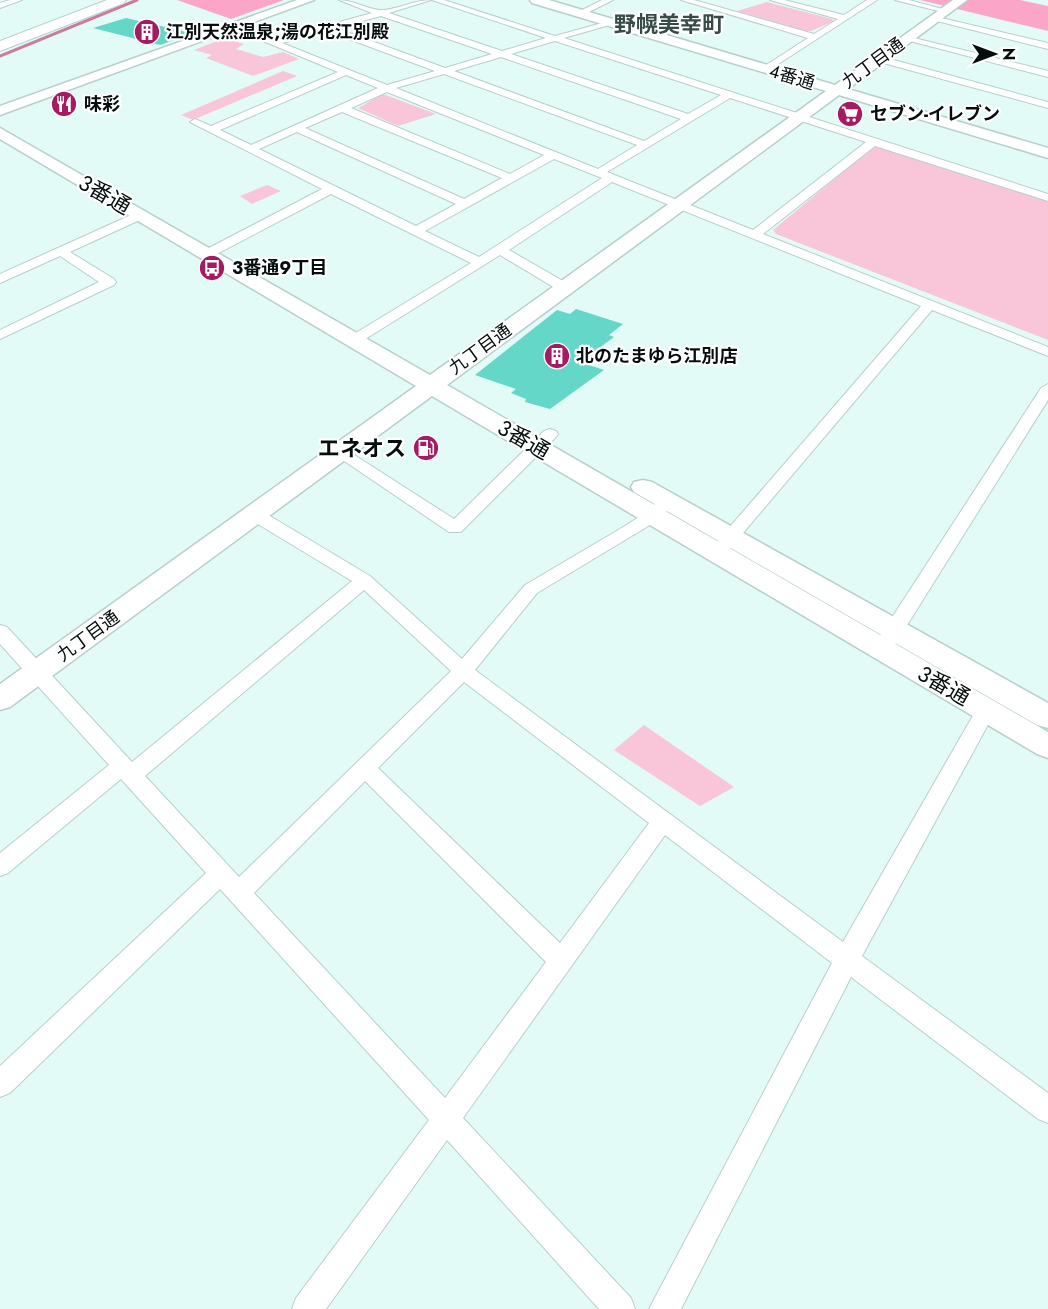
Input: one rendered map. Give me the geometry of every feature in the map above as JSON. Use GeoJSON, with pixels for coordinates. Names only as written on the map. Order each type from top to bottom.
{"type":"FeatureCollection","features":[{"type":"Feature","properties":{"kind":"highway"},"geometry":{"type":"LineString","coordinates":[[0,37],[96,0]]}},
{"type":"Feature","properties":{"kind":"highway"},"geometry":{"type":"LineString","coordinates":[[0,46],[119,0]]}},
{"type":"Feature","properties":{"kind":"street"},"geometry":{"type":"LineString","coordinates":[[0,6],[18,0]]}},
{"type":"Feature","properties":{"kind":"street"},"geometry":{"type":"LineString","coordinates":[[0,111],[308,0]]}},
{"type":"Feature","properties":{"kind":"street"},"geometry":{"type":"LineString","coordinates":[[342,0],[689,118]]}},
{"type":"Feature","properties":{"kind":"street"},"geometry":{"type":"LineString","coordinates":[[273,43],[427,0]]}},
{"type":"Feature","properties":{"kind":"street"},"geometry":{"type":"LineString","coordinates":[[436,0],[1048,198]]}},
{"type":"Feature","properties":{"kind":"street","name":"4番通"},"geometry":{"type":"LineString","coordinates":[[536,0],[1048,153]]}},
{"type":"Feature","properties":{"kind":"street"},"geometry":{"type":"LineString","coordinates":[[580,13],[609,0]]}},
{"type":"Feature","properties":{"kind":"street"},"geometry":{"type":"LineString","coordinates":[[685,0],[815,37]]}},
{"type":"Feature","properties":{"kind":"street"},"geometry":{"type":"LineString","coordinates":[[774,0],[845,18]]}},
{"type":"Feature","properties":{"kind":"street"},"geometry":{"type":"LineString","coordinates":[[899,0],[948,10],[1048,46]]}},
{"type":"Feature","properties":{"kind":"street"},"geometry":{"type":"LineString","coordinates":[[766,69],[868,1]]}},
{"type":"Feature","properties":{"kind":"street","name":"九丁目通"},"geometry":{"type":"LineString","coordinates":[[0,699],[948,10]]}},
{"type":"Feature","properties":{"kind":"street"},"geometry":{"type":"LineString","coordinates":[[251,149],[387,88],[610,22]]}},
{"type":"Feature","properties":{"kind":"street"},"geometry":{"type":"LineString","coordinates":[[233,27],[1048,352]]}},
{"type":"Feature","properties":{"kind":"street"},"geometry":{"type":"LineString","coordinates":[[328,28],[645,145]]}},
{"type":"Feature","properties":{"kind":"street"},"geometry":{"type":"LineString","coordinates":[[909,38],[1048,74]]}},
{"type":"Feature","properties":{"kind":"street"},"geometry":{"type":"LineString","coordinates":[[879,59],[1048,105]]}},
{"type":"Feature","properties":{"kind":"street"},"geometry":{"type":"LineString","coordinates":[[212,130],[346,72]]}},
{"type":"Feature","properties":{"kind":"street"},"geometry":{"type":"LineString","coordinates":[[362,335],[500,250],[645,145],[728,95]]}},
{"type":"Feature","properties":{"kind":"street"},"geometry":{"type":"LineString","coordinates":[[342,108],[511,178]]}},
{"type":"Feature","properties":{"kind":"street","name":"3番通"},"geometry":{"type":"LineString","coordinates":[[0,121],[214,250],[724,544],[894,629],[1048,717]]}},
{"type":"Feature","properties":{"kind":"street"},"geometry":{"type":"LineString","coordinates":[[195,122],[479,262]]}},
{"type":"Feature","properties":{"kind":"street"},"geometry":{"type":"LineString","coordinates":[[298,129],[465,204]]}},
{"type":"Feature","properties":{"kind":"street","name":"3番通"},"geometry":{"type":"LineString","coordinates":[[0,133],[140,215],[214,250]]}},
{"type":"Feature","properties":{"kind":"street"},"geometry":{"type":"LineString","coordinates":[[755,234],[873,142]]}},
{"type":"Feature","properties":{"kind":"street"},"geometry":{"type":"LineString","coordinates":[[416,231],[554,154]]}},
{"type":"Feature","properties":{"kind":"street"},"geometry":{"type":"LineString","coordinates":[[214,250],[331,189]]}},
{"type":"Feature","properties":{"kind":"street"},"geometry":{"type":"LineString","coordinates":[[2,275],[140,215]]}},
{"type":"Feature","properties":{"kind":"street"},"geometry":{"type":"LineString","coordinates":[[500,250],[565,288]]}},
{"type":"Feature","properties":{"kind":"street"},"geometry":{"type":"LineString","coordinates":[[0,335],[109,282],[60,251]]}},
{"type":"Feature","properties":{"kind":"street"},"geometry":{"type":"LineString","coordinates":[[724,544],[930,304]]}},
{"type":"Feature","properties":{"kind":"street"},"geometry":{"type":"LineString","coordinates":[[882,649],[1048,388]]}},
{"type":"Feature","properties":{"kind":"street"},"geometry":{"type":"LineString","coordinates":[[339,452],[455,528],[544,440]]}},
{"type":"Feature","properties":{"kind":"street"},"geometry":{"type":"LineString","coordinates":[[239,892],[463,671],[531,589],[661,508]]}},
{"type":"Feature","properties":{"kind":"street"},"geometry":{"type":"LineString","coordinates":[[254,514],[364,580],[463,671],[1048,1110]]}},
{"type":"Feature","properties":{"kind":"street","name":"3番通"},"geometry":{"type":"LineString","coordinates":[[724,544],[882,649],[1048,746]]}},
{"type":"Feature","properties":{"kind":"street"},"geometry":{"type":"LineString","coordinates":[[0,866],[127,770],[364,580]]}},
{"type":"Feature","properties":{"kind":"street"},"geometry":{"type":"LineString","coordinates":[[0,632],[620,1309]]}},
{"type":"Feature","properties":{"kind":"street"},"geometry":{"type":"LineString","coordinates":[[664,1309],[848,959],[986,710]]}},
{"type":"Feature","properties":{"kind":"street"},"geometry":{"type":"LineString","coordinates":[[365,768],[561,960]]}},
{"type":"Feature","properties":{"kind":"street"},"geometry":{"type":"LineString","coordinates":[[307,1309],[663,821]]}},
{"type":"Feature","properties":{"kind":"street"},"geometry":{"type":"LineString","coordinates":[[0,1084],[221,873]]}},
{"type":"Feature","properties":{"kind":"shaded area"},"geometry":{"type":"Polygon","coordinates":[[[177,0],[284,0],[231,19],[177,0]]]}},
{"type":"Feature","properties":{"kind":"shaded area"},"geometry":{"type":"Polygon","coordinates":[[[920,0],[1020,0],[1048,6],[1048,31],[920,0]]]}},
{"type":"Feature","properties":{"kind":"shaded area"},"geometry":{"type":"Polygon","coordinates":[[[767,2],[834,21],[811,31],[804,31],[737,11],[767,2]]]}},
{"type":"Feature","properties":{"kind":"shaded area"},"geometry":{"type":"Polygon","coordinates":[[[225,38],[244,44],[236,49],[263,57],[283,52],[299,59],[253,76],[206,58],[212,55],[194,50],[225,38]]]}},
{"type":"Feature","properties":{"kind":"shaded area"},"geometry":{"type":"Polygon","coordinates":[[[283,71],[297,76],[193,120],[181,115],[283,71]]]}},
{"type":"Feature","properties":{"kind":"shaded area"},"geometry":{"type":"Polygon","coordinates":[[[383,94],[436,114],[398,126],[358,108],[383,94]]]}},
{"type":"Feature","properties":{"kind":"shaded area"},"geometry":{"type":"Polygon","coordinates":[[[873,147],[886,149],[1048,201],[1048,340],[776,234],[773,230],[873,147]]]}},
{"type":"Feature","properties":{"kind":"shaded area"},"geometry":{"type":"Polygon","coordinates":[[[267,185],[281,191],[252,204],[240,196],[267,185]]]}},
{"type":"Feature","properties":{"kind":"shaded area"},"geometry":{"type":"Polygon","coordinates":[[[644,725],[734,787],[700,806],[614,750],[644,725]]]}},
{"type":"Feature","properties":{"kind":"building","name":"江別天然温泉;湯の花江別殿"},"geometry":{"type":"Polygon","coordinates":[[[126,18],[192,34],[160,45],[93,28],[126,18]]]}},
{"type":"Feature","properties":{"kind":"building","name":"北のたまゆら江別店"},"geometry":{"type":"Polygon","coordinates":[[[576,309],[623,324],[609,335],[614,337],[580,362],[604,370],[550,409],[525,402],[526,399],[511,393],[516,389],[475,375],[557,310],[570,314],[576,309]]]}},
{"type":"Feature","properties":{"kind":"waterway"},"geometry":{"type":"LineString","coordinates":[[0,56],[137,0]]}},
{"type":"Feature","properties":{"kind":"place","name":"江別天然温泉;湯の花江別殿"},"geometry":{"type":"Point","coordinates":[147,32]}},
{"type":"Feature","properties":{"kind":"place","name":"味彩"},"geometry":{"type":"Point","coordinates":[64,104]}},
{"type":"Feature","properties":{"kind":"place","name":"セブン-イレブン"},"geometry":{"type":"Point","coordinates":[850,114]}},
{"type":"Feature","properties":{"kind":"place","name":"3番通9丁目"},"geometry":{"type":"Point","coordinates":[212,268]}},
{"type":"Feature","properties":{"kind":"place","name":"北のたまゆら江別店"},"geometry":{"type":"Point","coordinates":[557,356]}},
{"type":"Feature","properties":{"kind":"place","name":"エネオス"},"geometry":{"type":"Point","coordinates":[426,448]}},
{"type":"Feature","properties":{"kind":"district","name":"野幌美幸町"},"geometry":{"type":"Point","coordinates":[669,24]}}]}
